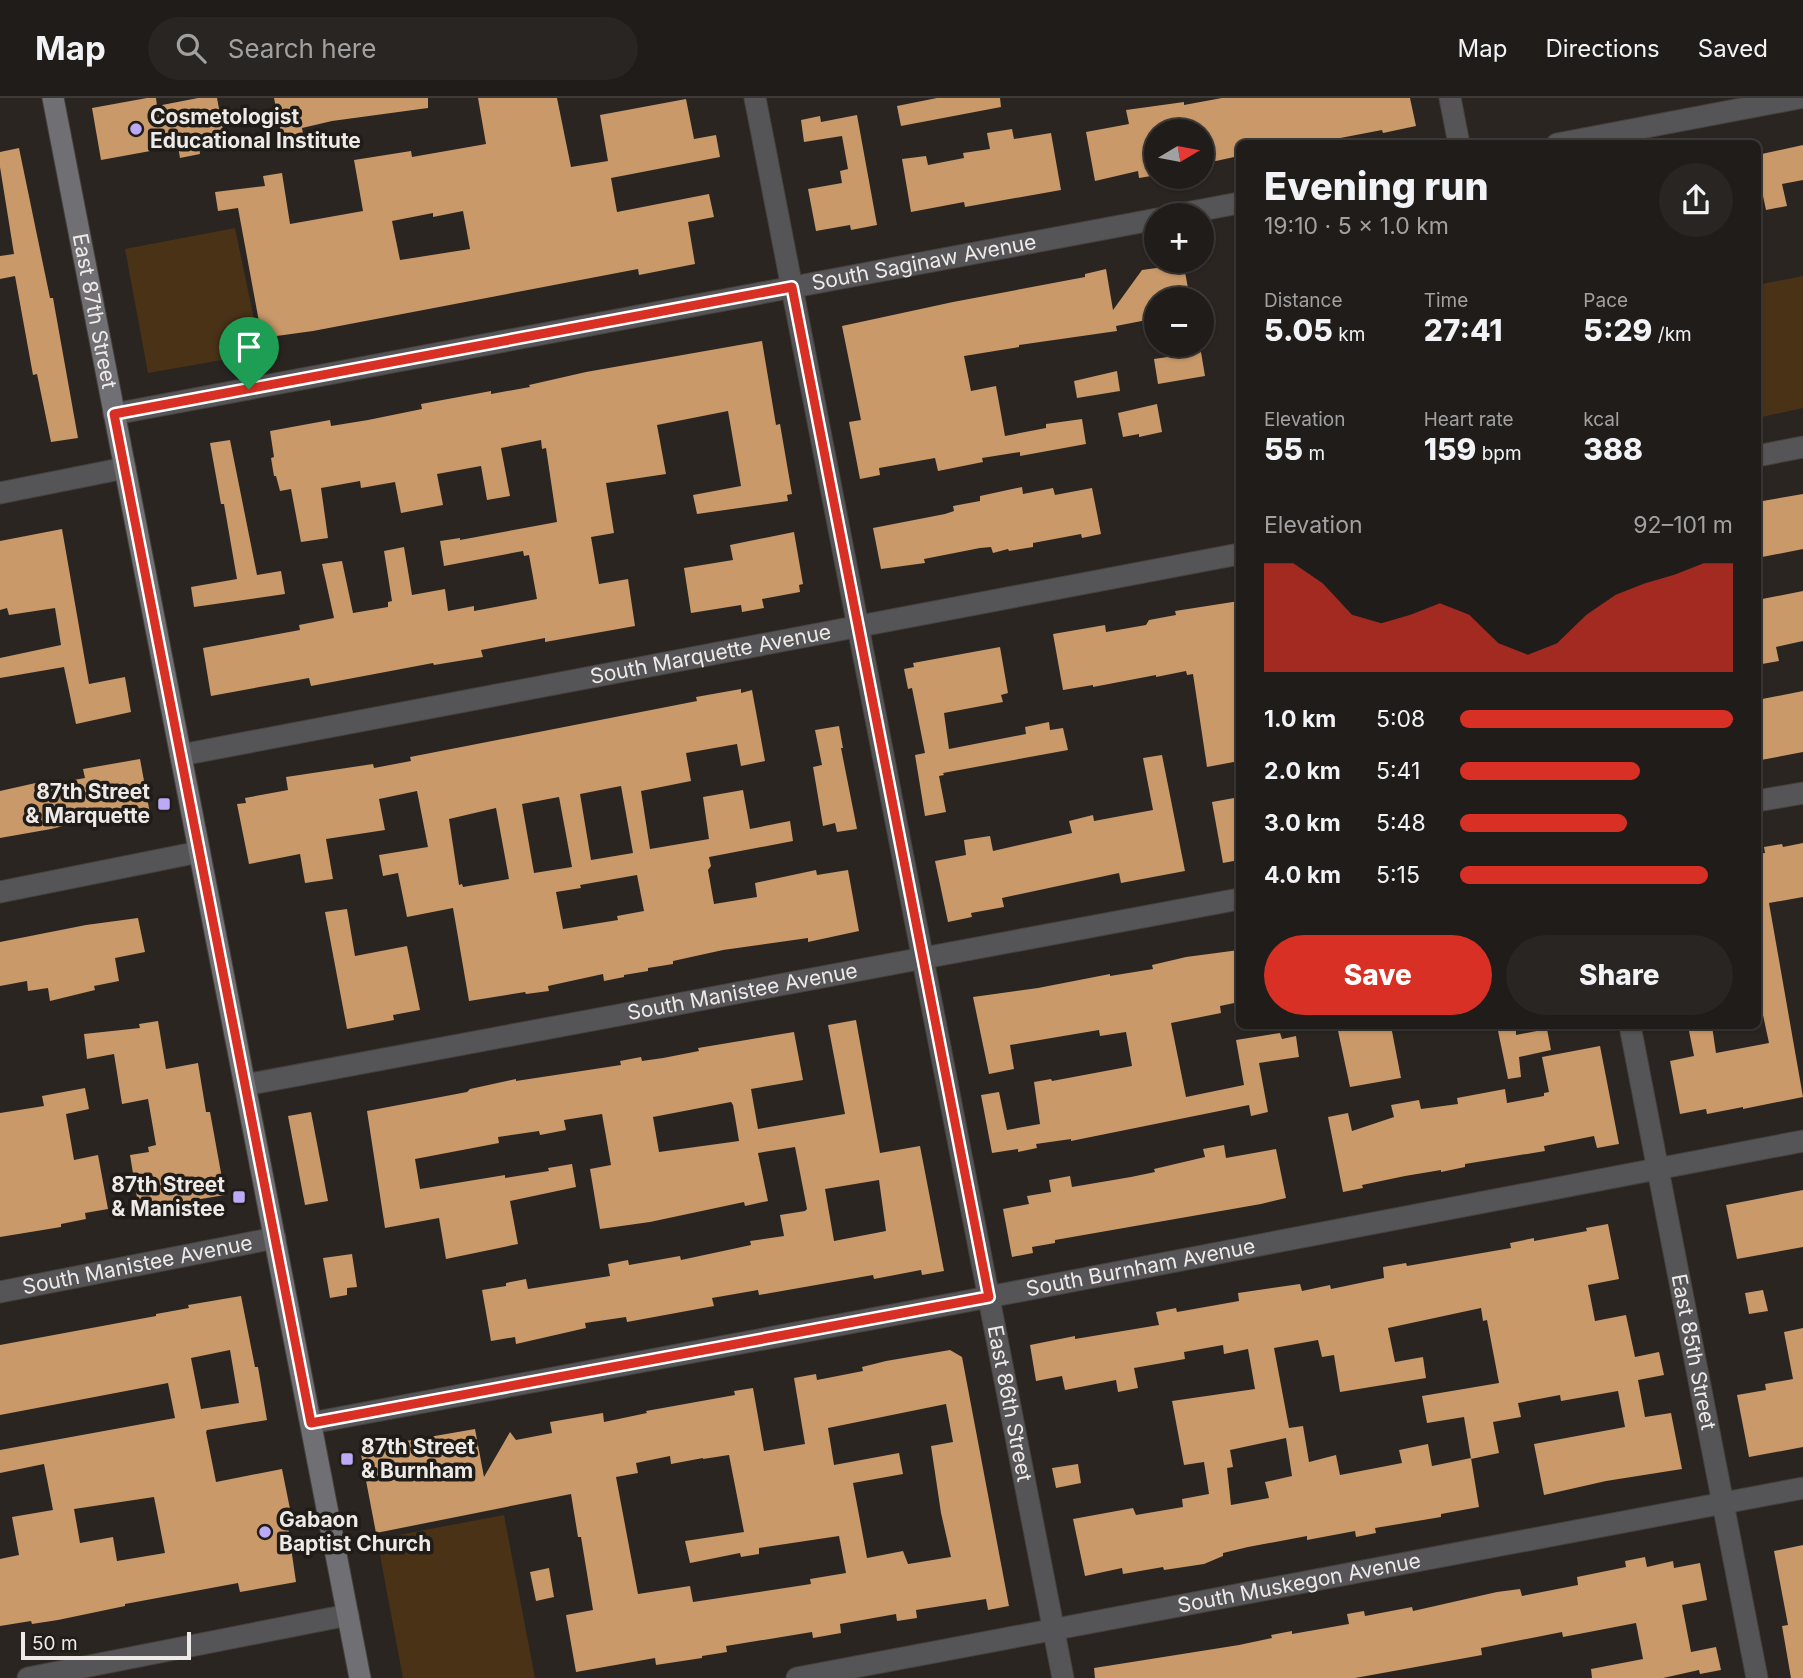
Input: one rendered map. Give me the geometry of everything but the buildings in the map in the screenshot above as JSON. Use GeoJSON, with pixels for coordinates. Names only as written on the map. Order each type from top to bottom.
{"type":"FeatureCollection","features":[{"type":"Feature","properties":{"kind":"main road","name":"East 87th Street"},"geometry":{"type":"LineString","coordinates":[[53,98],[360,1678]]}},
{"type":"Feature","properties":{"kind":"street","name":"East 86th Street"},"geometry":{"type":"LineString","coordinates":[[755,98],[1063,1678]]}},
{"type":"Feature","properties":{"kind":"street"},"geometry":{"type":"LineString","coordinates":[[1450,98],[1458,140]]}},
{"type":"Feature","properties":{"kind":"street"},"geometry":{"type":"LineString","coordinates":[[1578,140],[1799,98]]}},
{"type":"Feature","properties":{"kind":"street"},"geometry":{"type":"LineString","coordinates":[[1214,208],[1236,204]]}},
{"type":"Feature","properties":{"kind":"street","name":"South Saginaw Avenue"},"geometry":{"type":"LineString","coordinates":[[114,414],[1144,221]]}},
{"type":"Feature","properties":{"kind":"street"},"geometry":{"type":"LineString","coordinates":[[1761,455],[1803,447]]}},
{"type":"Feature","properties":{"kind":"street"},"geometry":{"type":"LineString","coordinates":[[0,493],[125,468]]}},
{"type":"Feature","properties":{"kind":"street","name":"South Marquette Avenue"},"geometry":{"type":"LineString","coordinates":[[181,755],[1236,555]]}},
{"type":"Feature","properties":{"kind":"street"},"geometry":{"type":"LineString","coordinates":[[1761,800],[1803,793]]}},
{"type":"Feature","properties":{"kind":"street"},"geometry":{"type":"LineString","coordinates":[[0,891],[199,852]]}},
{"type":"Feature","properties":{"kind":"street","name":"South Manistee Avenue"},"geometry":{"type":"LineString","coordinates":[[245,1086],[1236,900]]}},
{"type":"Feature","properties":{"kind":"street","name":"East 85th Street"},"geometry":{"type":"LineString","coordinates":[[1631,1029],[1757,1678]]}},
{"type":"Feature","properties":{"kind":"street","name":"South Burnham Avenue"},"geometry":{"type":"LineString","coordinates":[[311,1423],[989,1297],[1803,1141]]}},
{"type":"Feature","properties":{"kind":"street","name":"South Manistee Avenue"},"geometry":{"type":"LineString","coordinates":[[0,1292],[275,1238]]}},
{"type":"Feature","properties":{"kind":"street","name":"South Muskegon Avenue"},"geometry":{"type":"LineString","coordinates":[[796,1678],[1803,1488]]}},
{"type":"Feature","properties":{"kind":"street"},"geometry":{"type":"LineString","coordinates":[[28,1678],[348,1615]]}},
{"type":"Feature","properties":{"kind":"shaded area"},"geometry":{"type":"Polygon","coordinates":[[[235,228],[261,353],[148,373],[125,249],[235,228]]]}},
{"type":"Feature","properties":{"kind":"shaded area"},"geometry":{"type":"Polygon","coordinates":[[[1803,276],[1803,408],[1761,417],[1761,284],[1803,276]]]}},
{"type":"Feature","properties":{"kind":"shaded area"},"geometry":{"type":"Polygon","coordinates":[[[504,1515],[535,1678],[403,1678],[377,1539],[504,1515]]]}},
{"type":"Feature","properties":{"kind":"place","name":"Cosmetologist Educational Institute"},"geometry":{"type":"Point","coordinates":[136,129]}},
{"type":"Feature","properties":{"kind":"place","name":"87th Street & Marquette"},"geometry":{"type":"Point","coordinates":[164,804]}},
{"type":"Feature","properties":{"kind":"place","name":"87th Street & Manistee"},"geometry":{"type":"Point","coordinates":[239,1197]}},
{"type":"Feature","properties":{"kind":"place","name":"87th Street & Burnham"},"geometry":{"type":"Point","coordinates":[347,1459]}},
{"type":"Feature","properties":{"kind":"place","name":"Gabaon Baptist Church"},"geometry":{"type":"Point","coordinates":[265,1532]}},
{"type":"Feature","properties":{"kind":"route"},"geometry":{"type":"LineString","coordinates":[[792,287],[989,1297],[311,1423],[114,414],[249,389],[792,287]]}}]}
